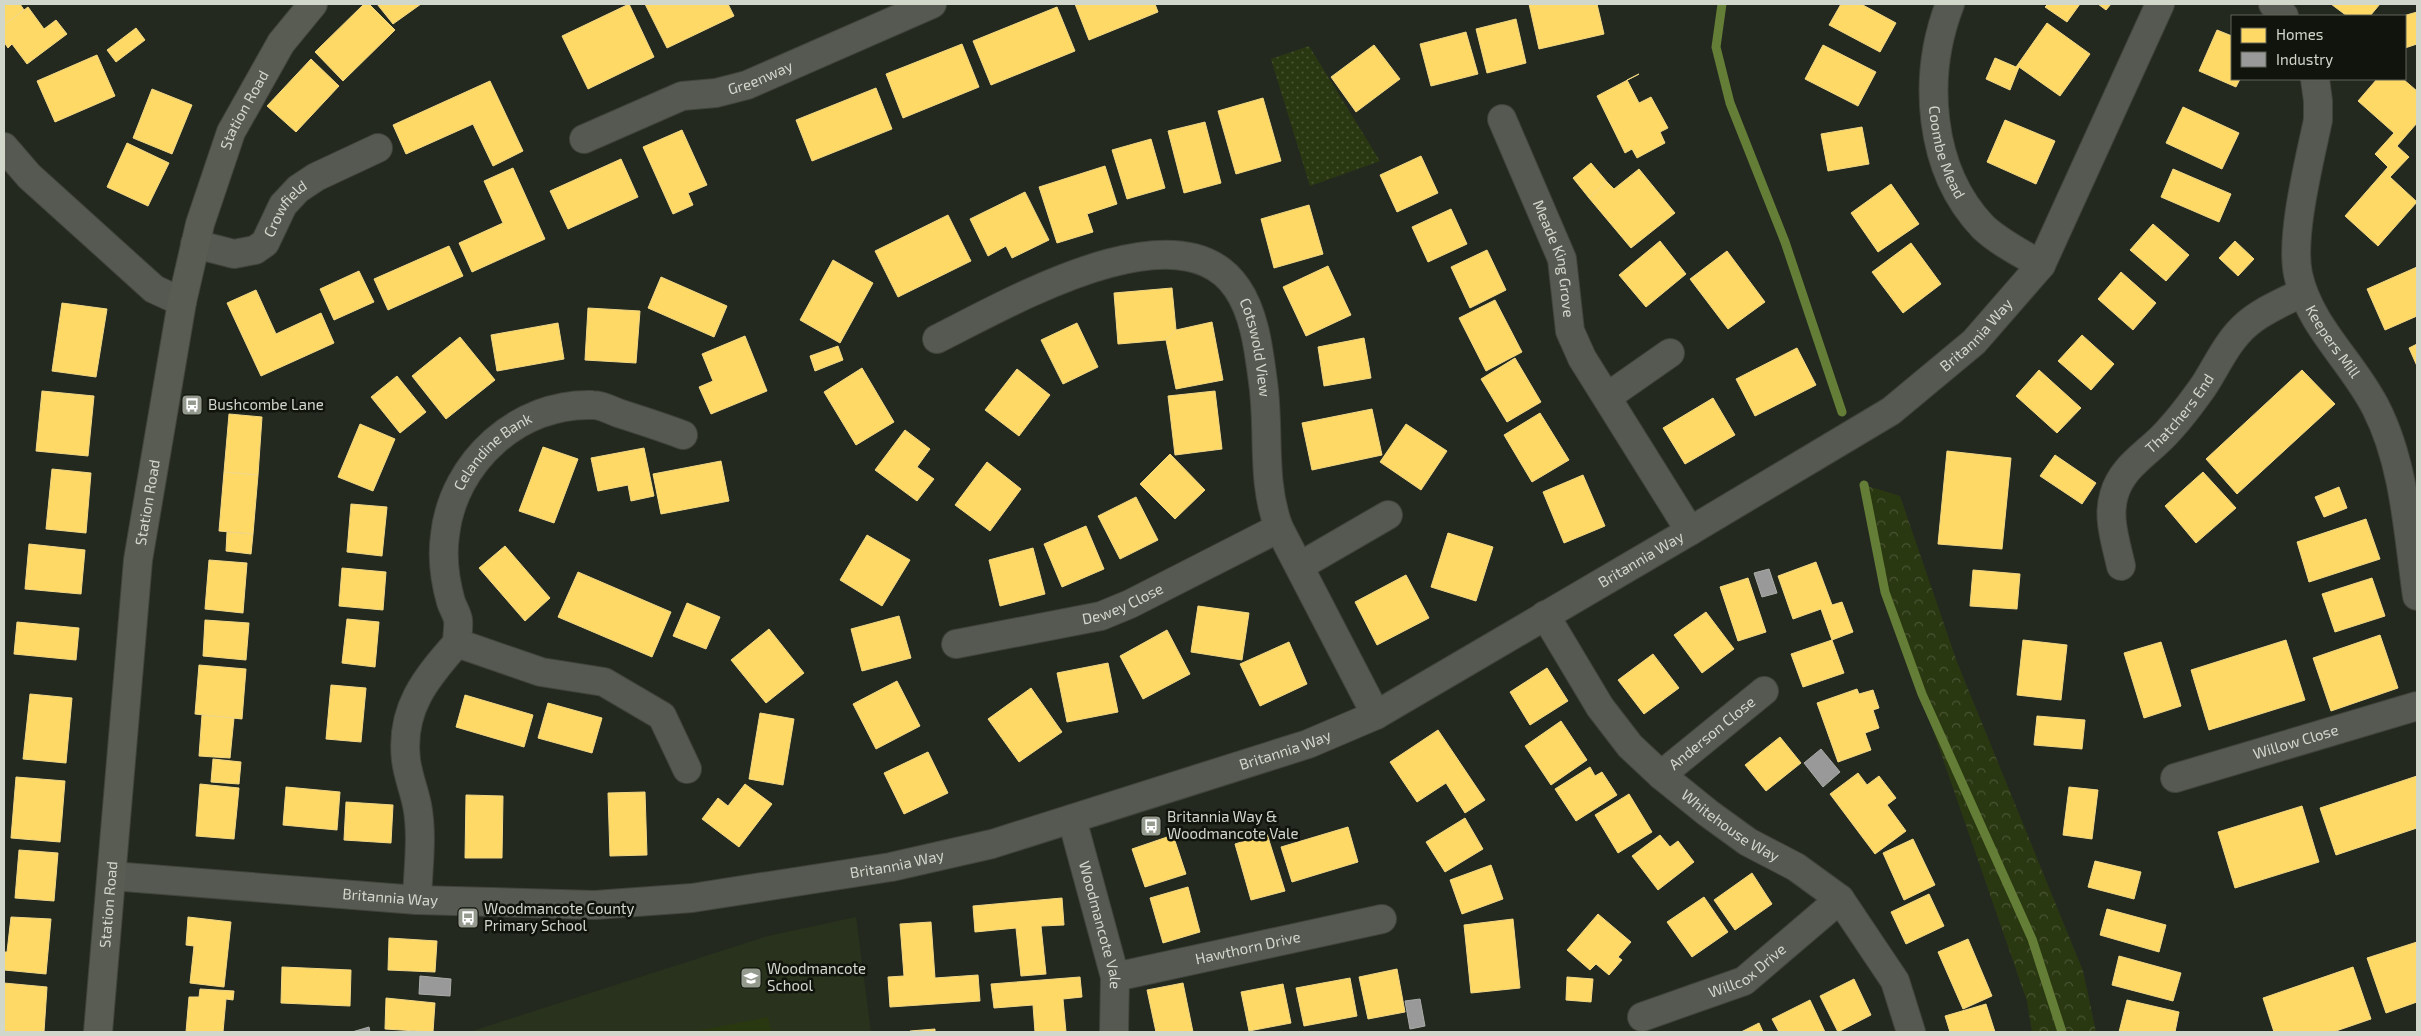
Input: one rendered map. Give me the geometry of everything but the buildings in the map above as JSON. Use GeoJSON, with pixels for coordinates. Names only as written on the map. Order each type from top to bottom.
{"type":"FeatureCollection","features":[{"type":"Feature","properties":{"kind":"street","name":"Station Road"},"geometry":{"type":"LineString","coordinates":[[98,1032],[138,560],[182,302],[195,244],[231,132],[281,43],[313,4]]}},
{"type":"Feature","properties":{"kind":"street","name":"Greenway"},"geometry":{"type":"LineString","coordinates":[[584,139],[682,96],[716,94],[747,85],[932,4]]}},
{"type":"Feature","properties":{"kind":"street","name":"Coombe Mead"},"geometry":{"type":"LineString","coordinates":[[1950,4],[1945,17],[1937,63],[1934,107],[1941,152],[1958,194],[1983,226],[1998,240],[2041,264]]}},
{"type":"Feature","properties":{"kind":"street","name":"Britannia Way"},"geometry":{"type":"LineString","coordinates":[[112,876],[417,900],[595,904],[692,898],[891,866],[992,844],[1308,744],[1376,715],[1891,411],[1974,342],[2041,264],[2160,4]]}},
{"type":"Feature","properties":{"kind":"street"},"geometry":{"type":"LineString","coordinates":[[2273,4],[2283,15]]}},
{"type":"Feature","properties":{"kind":"street","name":"Keepers Mill"},"geometry":{"type":"LineString","coordinates":[[2316,80],[2318,120],[2296,251],[2298,272],[2303,292],[2318,322],[2361,382],[2376,407],[2409,482],[2417,596]]}},
{"type":"Feature","properties":{"kind":"street","name":"Meade King Grove"},"geometry":{"type":"LineString","coordinates":[[1502,119],[1562,259],[1570,331],[1582,358],[1690,531]]}},
{"type":"Feature","properties":{"kind":"street"},"geometry":{"type":"LineString","coordinates":[[4,147],[29,176],[154,289],[182,302]]}},
{"type":"Feature","properties":{"kind":"street","name":"Crowfield"},"geometry":{"type":"LineString","coordinates":[[195,244],[234,254],[255,250],[265,243],[283,205],[298,189],[316,176],[378,148]]}},
{"type":"Feature","properties":{"kind":"street","name":"Cotswold View"},"geometry":{"type":"LineString","coordinates":[[937,339],[1052,283],[1082,271],[1142,257],[1173,255],[1192,257],[1216,267],[1226,275],[1241,296],[1259,350],[1264,385],[1268,483],[1272,510],[1279,528],[1376,715]]}},
{"type":"Feature","properties":{"kind":"street","name":"Thatchers End"},"geometry":{"type":"LineString","coordinates":[[2121,566],[2111,519],[2113,496],[2124,472],[2170,430],[2202,387],[2229,345],[2246,325],[2264,311],[2303,292]]}},
{"type":"Feature","properties":{"kind":"street"},"geometry":{"type":"LineString","coordinates":[[1607,397],[1670,353]]}},
{"type":"Feature","properties":{"kind":"street","name":"Celandine Bank"},"geometry":{"type":"LineString","coordinates":[[457,643],[458,620],[447,581],[445,535],[449,512],[457,490],[468,470],[500,436],[521,422],[545,412],[570,406],[595,405],[683,435]]}},
{"type":"Feature","properties":{"kind":"street"},"geometry":{"type":"LineString","coordinates":[[1300,566],[1388,514]]}},
{"type":"Feature","properties":{"kind":"street","name":"Dewey Close"},"geometry":{"type":"LineString","coordinates":[[956,644],[1101,616],[1130,604],[1279,528]]}},
{"type":"Feature","properties":{"kind":"street","name":"Whitehouse Way"},"geometry":{"type":"LineString","coordinates":[[1545,615],[1600,707],[1630,746],[1661,775],[1748,842],[1796,867],[1840,899],[1895,980],[1911,1032]]}},
{"type":"Feature","properties":{"kind":"street"},"geometry":{"type":"LineString","coordinates":[[417,900],[419,831],[417,805],[406,761],[407,725],[421,688],[431,672],[457,643],[541,672],[604,682],[662,716],[687,769]]}},
{"type":"Feature","properties":{"kind":"street","name":"Anderson Close"},"geometry":{"type":"LineString","coordinates":[[1661,775],[1764,691]]}},
{"type":"Feature","properties":{"kind":"street","name":"Willow Close"},"geometry":{"type":"LineString","coordinates":[[2174,778],[2417,706]]}},
{"type":"Feature","properties":{"kind":"street","name":"Woodmancote Vale"},"geometry":{"type":"LineString","coordinates":[[1072,819],[1115,977],[1114,1032]]}},
{"type":"Feature","properties":{"kind":"street","name":"Willcox Drive"},"geometry":{"type":"LineString","coordinates":[[1642,1018],[1744,981],[1840,899]]}},
{"type":"Feature","properties":{"kind":"street","name":"Hawthorn Drive"},"geometry":{"type":"LineString","coordinates":[[1115,977],[1382,920]]}},
{"type":"Feature","properties":{"kind":"shaded area","name":"Woodmancote School"},"geometry":{"type":"Polygon","coordinates":[[[856,917],[871,1032],[469,1032],[768,936],[856,917]]]}},
{"type":"Feature","properties":{"kind":"green space"},"geometry":{"type":"Polygon","coordinates":[[[1309,46],[1380,161],[1310,186],[1271,59],[1309,46]]]}},
{"type":"Feature","properties":{"kind":"green space"},"geometry":{"type":"Polygon","coordinates":[[[1864,485],[1900,496],[1957,662],[2083,971],[2096,1032],[2032,1032],[2027,1001],[1885,592],[1864,485]]]}},
{"type":"Feature","properties":{"kind":"green space"},"geometry":{"type":"Polygon","coordinates":[[[768,1017],[771,1032],[692,1032],[768,1017]]]}},
{"type":"Feature","properties":{"kind":"waterway"},"geometry":{"type":"LineString","coordinates":[[1722,4],[1716,47],[1730,103],[1785,242],[1842,412]]}},
{"type":"Feature","properties":{"kind":"waterway"},"geometry":{"type":"LineString","coordinates":[[1864,485],[1885,592],[1922,694],[2032,939],[2062,1032]]}},
{"type":"Feature","properties":{"kind":"place","name":"Bushcombe Lane"},"geometry":{"type":"Point","coordinates":[192,405]}},
{"type":"Feature","properties":{"kind":"place","name":"Britannia Way & Woodmancote Vale"},"geometry":{"type":"Point","coordinates":[1151,826]}},
{"type":"Feature","properties":{"kind":"place","name":"Woodmancote County Primary School"},"geometry":{"type":"Point","coordinates":[468,918]}},
{"type":"Feature","properties":{"kind":"place","name":"Woodmancote School"},"geometry":{"type":"Point","coordinates":[751,978]}}]}
